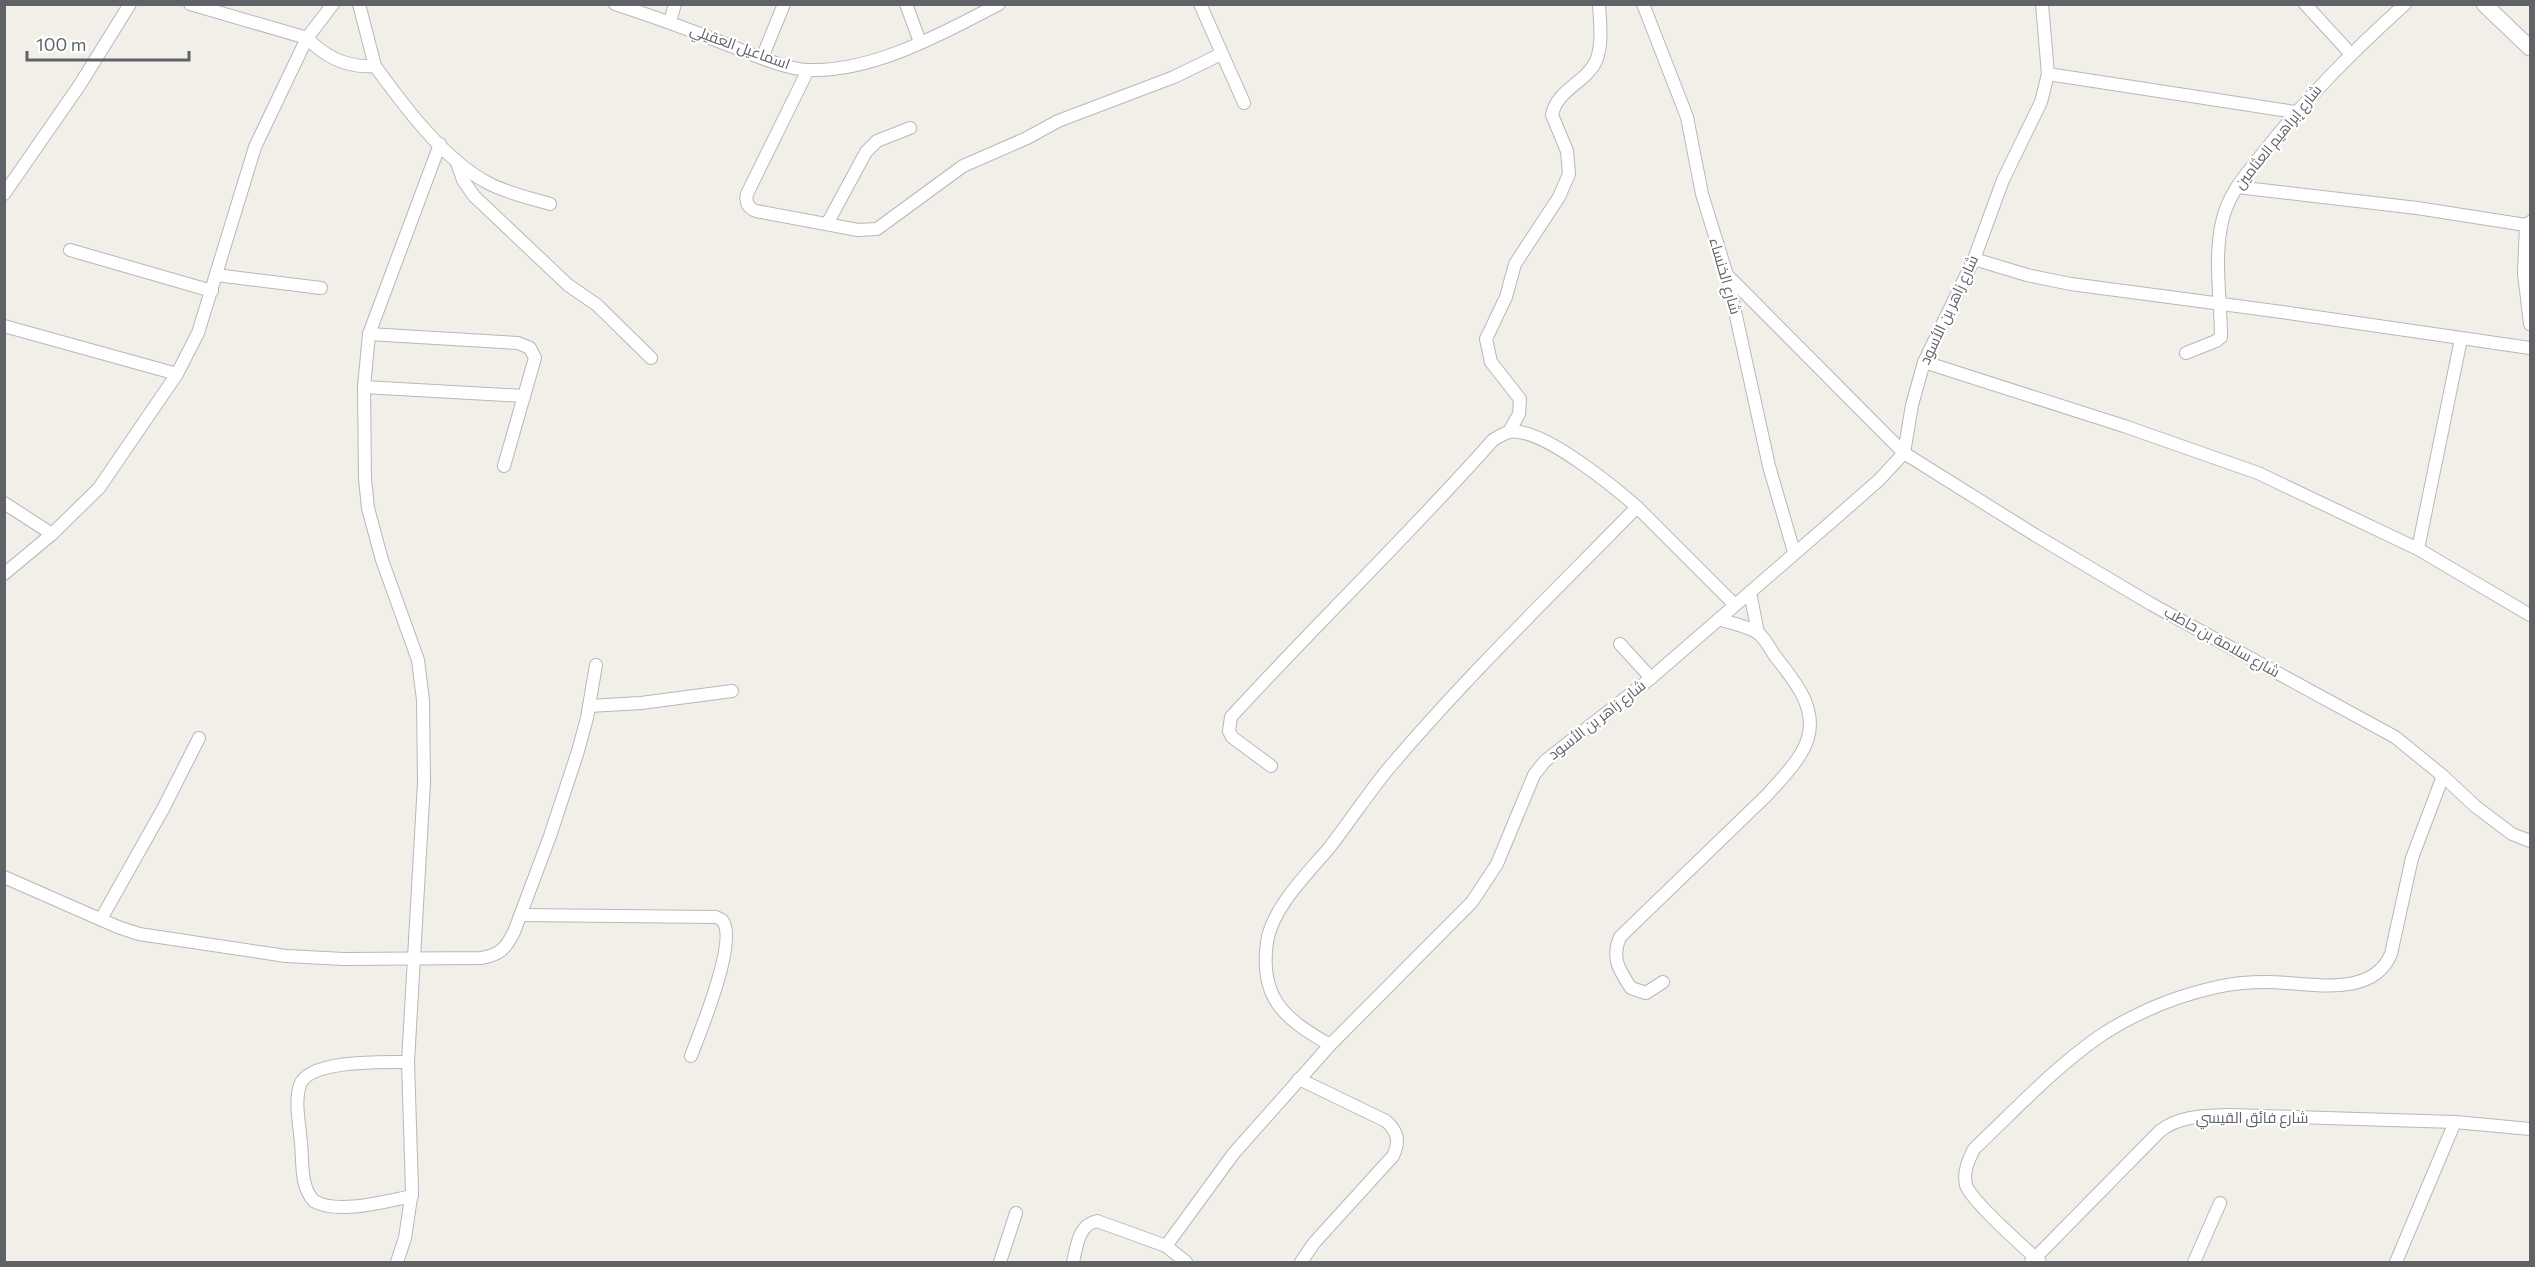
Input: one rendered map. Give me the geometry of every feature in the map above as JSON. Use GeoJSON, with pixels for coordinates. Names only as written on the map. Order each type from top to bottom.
{"type":"FeatureCollection","features":[{"type":"Feature","properties":{"kind":"street"},"geometry":{"type":"LineString","coordinates":[[4,194],[79,86],[130,4]]}},
{"type":"Feature","properties":{"kind":"street"},"geometry":{"type":"LineString","coordinates":[[190,4],[307,38],[320,51],[342,63],[359,67],[375,66]]}},
{"type":"Feature","properties":{"kind":"street"},"geometry":{"type":"LineString","coordinates":[[4,574],[52,534],[99,488],[177,374],[198,333],[255,147],[307,38],[333,4]]}},
{"type":"Feature","properties":{"kind":"street"},"geometry":{"type":"LineString","coordinates":[[359,4],[375,66],[399,98],[440,144],[477,177],[499,189],[550,204]]}},
{"type":"Feature","properties":{"kind":"street","name":"اسماعيل العقيلي"},"geometry":{"type":"LineString","coordinates":[[615,4],[670,22],[762,58],[807,70],[855,65],[920,42],[999,4]]}},
{"type":"Feature","properties":{"kind":"street"},"geometry":{"type":"LineString","coordinates":[[670,22],[675,4]]}},
{"type":"Feature","properties":{"kind":"street"},"geometry":{"type":"LineString","coordinates":[[762,58],[784,4]]}},
{"type":"Feature","properties":{"kind":"street"},"geometry":{"type":"LineString","coordinates":[[906,4],[920,42]]}},
{"type":"Feature","properties":{"kind":"street"},"geometry":{"type":"LineString","coordinates":[[1200,4],[1244,103]]}},
{"type":"Feature","properties":{"kind":"street"},"geometry":{"type":"LineString","coordinates":[[1509,432],[1519,414],[1520,399],[1491,362],[1486,339],[1506,297],[1515,264],[1558,197],[1569,174],[1567,151],[1552,115],[1558,98],[1590,70],[1596,61],[1600,42],[1599,4]]}},
{"type":"Feature","properties":{"kind":"street","name":"شارع الخنساء"},"geometry":{"type":"LineString","coordinates":[[1643,4],[1687,117],[1702,194],[1727,275],[1769,466],[1794,552]]}},
{"type":"Feature","properties":{"kind":"street","name":"شارع زاهر بن الأسود"},"geometry":{"type":"LineString","coordinates":[[1166,1246],[1234,1153],[1299,1079],[1472,902],[1497,864],[1539,768],[1651,678],[1879,480],[1904,453],[1912,405],[1924,362],[1974,259],[2003,180],[2041,102],[2048,74],[2042,4]]}},
{"type":"Feature","properties":{"kind":"street"},"geometry":{"type":"LineString","coordinates":[[2305,4],[2350,53]]}},
{"type":"Feature","properties":{"kind":"street","name":"شارع إبراهيم العثامين"},"geometry":{"type":"LineString","coordinates":[[2186,353],[2219,339],[2220,231],[2227,205],[2237,187],[2295,112],[2350,53],[2406,4]]}},
{"type":"Feature","properties":{"kind":"street"},"geometry":{"type":"LineString","coordinates":[[2484,4],[2514,30],[2530,48]]}},
{"type":"Feature","properties":{"kind":"street"},"geometry":{"type":"LineString","coordinates":[[2498,4],[2514,30]]}},
{"type":"Feature","properties":{"kind":"street"},"geometry":{"type":"LineString","coordinates":[[807,70],[747,194],[746,202],[756,211],[858,230],[877,229],[887,224],[963,166],[1027,138],[1058,121],[1165,81],[1221,54]]}},
{"type":"Feature","properties":{"kind":"street"},"geometry":{"type":"LineString","coordinates":[[2048,74],[2295,112]]}},
{"type":"Feature","properties":{"kind":"street"},"geometry":{"type":"LineString","coordinates":[[827,224],[866,152],[877,141],[910,128]]}},
{"type":"Feature","properties":{"kind":"street"},"geometry":{"type":"LineString","coordinates":[[397,1263],[405,1238],[412,1196],[408,1062],[424,783],[422,678],[411,637],[382,560],[368,508],[365,479],[364,387],[369,334],[440,144]]}},
{"type":"Feature","properties":{"kind":"street"},"geometry":{"type":"LineString","coordinates":[[456,160],[463,180],[474,196],[564,282],[604,312],[651,358]]}},
{"type":"Feature","properties":{"kind":"street"},"geometry":{"type":"LineString","coordinates":[[2237,187],[2528,223],[2524,273],[2530,324]]}},
{"type":"Feature","properties":{"kind":"street"},"geometry":{"type":"LineString","coordinates":[[70,250],[212,291]]}},
{"type":"Feature","properties":{"kind":"street"},"geometry":{"type":"LineString","coordinates":[[1974,259],[2027,275],[2071,284],[2530,348]]}},
{"type":"Feature","properties":{"kind":"street"},"geometry":{"type":"LineString","coordinates":[[216,275],[321,288]]}},
{"type":"Feature","properties":{"kind":"street","name":"شارع سلامة بن حاطب"},"geometry":{"type":"LineString","coordinates":[[1727,275],[1904,453],[2151,604],[2395,737],[2443,776],[2475,806],[2512,834],[2530,841]]}},
{"type":"Feature","properties":{"kind":"street"},"geometry":{"type":"LineString","coordinates":[[4,326],[177,374]]}},
{"type":"Feature","properties":{"kind":"street"},"geometry":{"type":"LineString","coordinates":[[369,334],[496,342],[524,346],[534,352],[535,358],[504,466]]}},
{"type":"Feature","properties":{"kind":"street"},"geometry":{"type":"LineString","coordinates":[[2418,549],[2461,339]]}},
{"type":"Feature","properties":{"kind":"street"},"geometry":{"type":"LineString","coordinates":[[1924,362],[2258,472],[2418,549],[2530,615]]}},
{"type":"Feature","properties":{"kind":"street"},"geometry":{"type":"LineString","coordinates":[[364,387],[524,396]]}},
{"type":"Feature","properties":{"kind":"street"},"geometry":{"type":"LineString","coordinates":[[1272,766],[1233,737],[1229,731],[1230,717],[1295,646],[1380,563],[1493,440],[1509,432],[1527,434],[1565,454],[1610,484],[1735,605]]}},
{"type":"Feature","properties":{"kind":"street"},"geometry":{"type":"LineString","coordinates":[[4,503],[52,534]]}},
{"type":"Feature","properties":{"kind":"street"},"geometry":{"type":"LineString","coordinates":[[1330,1045],[1279,1009],[1272,993],[1266,957],[1268,939],[1282,907],[1393,762],[1462,684],[1636,507]]}},
{"type":"Feature","properties":{"kind":"street"},"geometry":{"type":"LineString","coordinates":[[1663,982],[1646,993],[1631,988],[1615,961],[1614,953],[1620,937],[1767,795],[1789,770],[1808,736],[1809,714],[1806,701],[1790,674],[1758,633],[1750,592]]}},
{"type":"Feature","properties":{"kind":"street"},"geometry":{"type":"LineString","coordinates":[[1719,619],[1758,633]]}},
{"type":"Feature","properties":{"kind":"street"},"geometry":{"type":"LineString","coordinates":[[1620,645],[1651,678]]}},
{"type":"Feature","properties":{"kind":"street"},"geometry":{"type":"LineString","coordinates":[[4,877],[139,934],[286,956],[344,959],[481,958],[499,954],[507,946],[521,915],[574,762],[589,706],[596,665]]}},
{"type":"Feature","properties":{"kind":"street"},"geometry":{"type":"LineString","coordinates":[[589,706],[641,703],[732,692]]}},
{"type":"Feature","properties":{"kind":"street"},"geometry":{"type":"LineString","coordinates":[[101,919],[163,809],[199,738]]}},
{"type":"Feature","properties":{"kind":"street"},"geometry":{"type":"LineString","coordinates":[[2036,1261],[1966,1187],[1964,1173],[1974,1149],[2099,1037],[2154,1007],[2192,993],[2230,984],[2266,982],[2336,985],[2357,983],[2380,972],[2387,965],[2391,954],[2412,858],[2443,776]]}},
{"type":"Feature","properties":{"kind":"street"},"geometry":{"type":"LineString","coordinates":[[521,915],[705,917],[722,920],[727,931],[723,957],[691,1056]]}},
{"type":"Feature","properties":{"kind":"street"},"geometry":{"type":"LineString","coordinates":[[408,1062],[360,1063],[312,1071],[302,1080],[298,1096],[304,1182],[314,1201],[324,1205],[343,1207],[412,1196]]}},
{"type":"Feature","properties":{"kind":"street"},"geometry":{"type":"LineString","coordinates":[[1299,1079],[1386,1121],[1394,1128],[1398,1138],[1397,1148],[1389,1161],[1314,1243],[1301,1263]]}},
{"type":"Feature","properties":{"kind":"street","name":"شارع فائق القيسي"},"geometry":{"type":"LineString","coordinates":[[2036,1261],[2160,1131],[2182,1120],[2203,1116],[2230,1115],[2455,1122],[2530,1129]]}},
{"type":"Feature","properties":{"kind":"street"},"geometry":{"type":"LineString","coordinates":[[2396,1263],[2455,1122]]}},
{"type":"Feature","properties":{"kind":"street"},"geometry":{"type":"LineString","coordinates":[[2194,1263],[2220,1203]]}},
{"type":"Feature","properties":{"kind":"street"},"geometry":{"type":"LineString","coordinates":[[1000,1263],[1016,1213]]}},
{"type":"Feature","properties":{"kind":"street"},"geometry":{"type":"LineString","coordinates":[[1073,1263],[1082,1231],[1086,1225],[1097,1221],[1166,1246],[1186,1263]]}}]}
